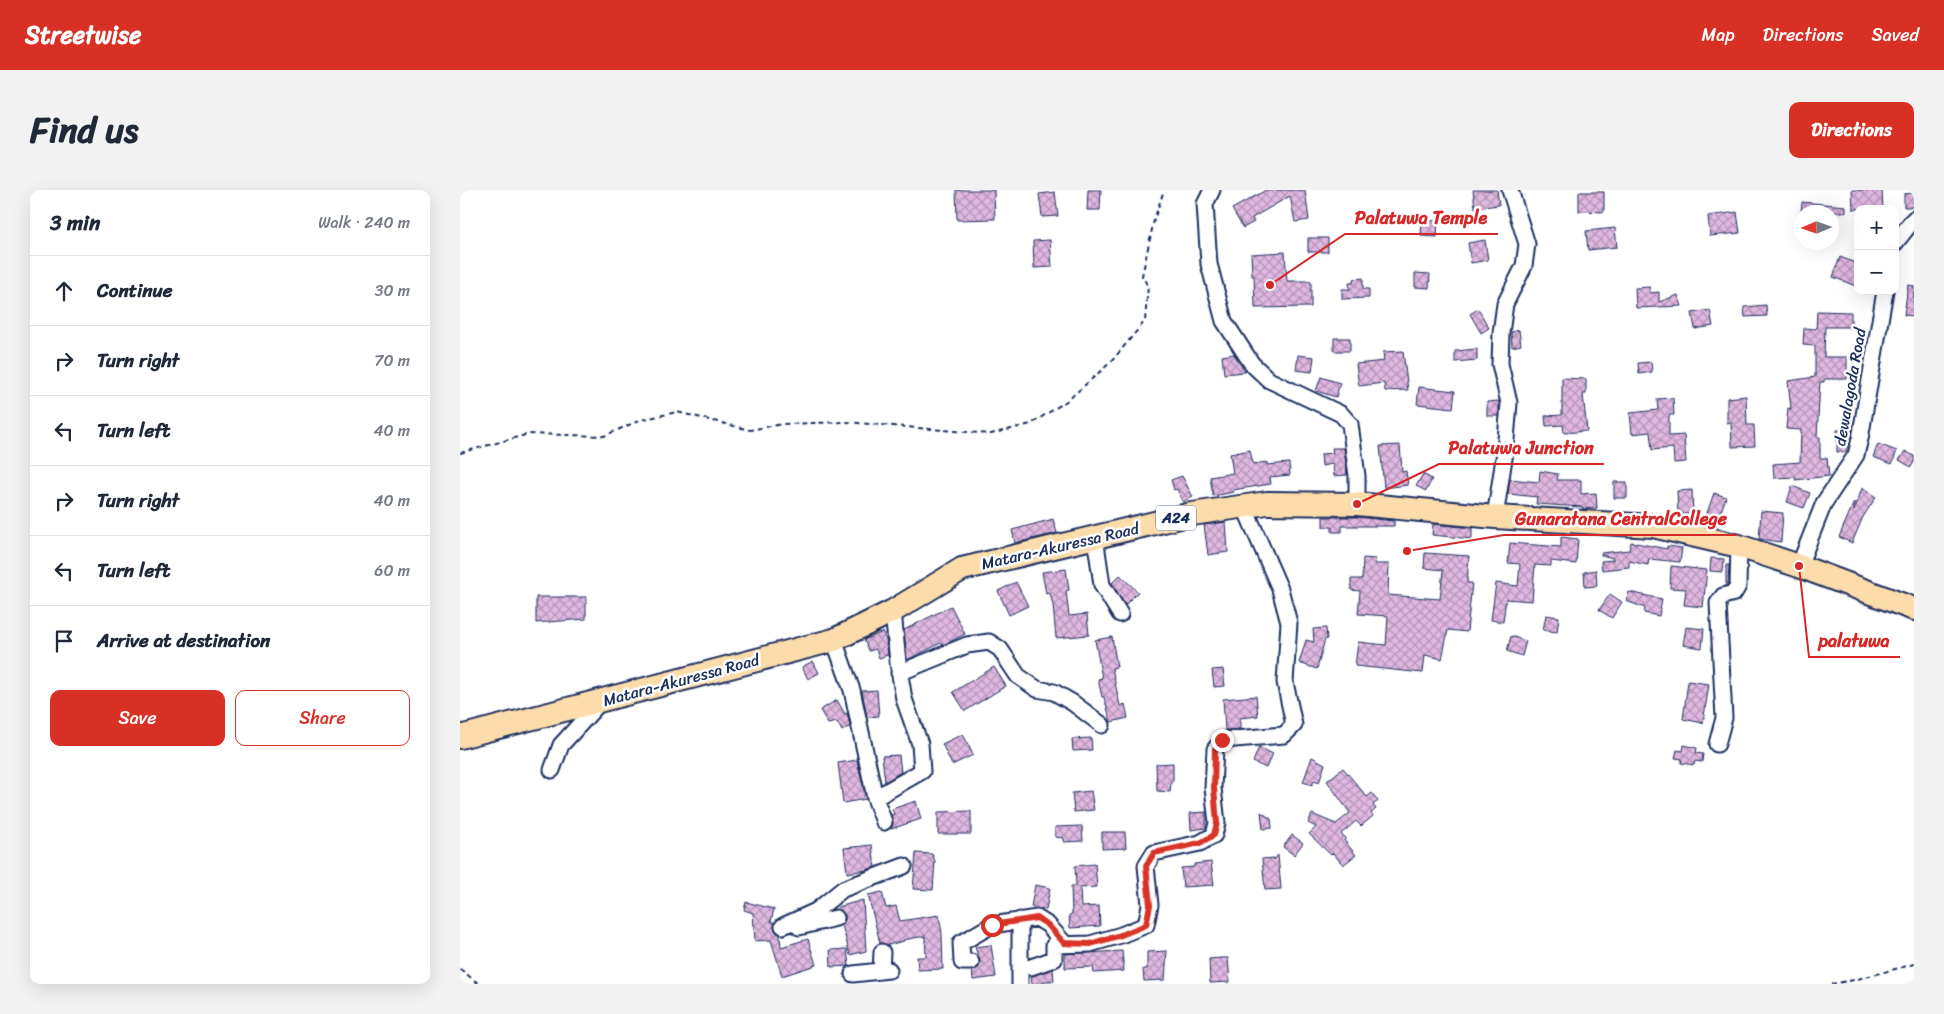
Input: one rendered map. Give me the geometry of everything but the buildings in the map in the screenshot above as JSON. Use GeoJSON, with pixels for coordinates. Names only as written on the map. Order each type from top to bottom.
{"type":"FeatureCollection","features":[{"type":"Feature","properties":{"kind":"highway","name":"Matara-Akuressa Road"},"geometry":{"type":"LineString","coordinates":[[460,737],[601,702],[834,640],[894,611],[962,569],[1192,514],[1267,503],[1357,504],[1496,517],[1653,526],[1739,546],[1914,609]]}},
{"type":"Feature","properties":{"kind":"street"},"geometry":{"type":"LineString","coordinates":[[1212,190],[1205,204],[1209,264],[1224,320],[1252,364],[1269,380],[1341,414],[1350,424],[1357,476],[1357,504]]}},
{"type":"Feature","properties":{"kind":"street"},"geometry":{"type":"LineString","coordinates":[[1496,517],[1505,452],[1509,403],[1500,364],[1500,333],[1505,304],[1524,266],[1528,244],[1510,190]]}},
{"type":"Feature","properties":{"kind":"street"},"geometry":{"type":"LineString","coordinates":[[1899,238],[1914,219]]}},
{"type":"Feature","properties":{"kind":"street","name":"dewalagoda Road"},"geometry":{"type":"LineString","coordinates":[[1798,566],[1824,504],[1856,454],[1884,295]]}},
{"type":"Feature","properties":{"kind":"street"},"geometry":{"type":"LineString","coordinates":[[1031,968],[1054,959],[1054,945],[1064,943],[1090,944],[1146,925],[1150,905],[1146,866],[1154,853],[1200,843],[1214,835],[1217,823],[1214,788],[1215,749],[1222,740],[1284,735],[1294,725],[1285,682],[1289,623],[1280,589],[1244,506]]}},
{"type":"Feature","properties":{"kind":"street"},"geometry":{"type":"LineString","coordinates":[[1095,537],[1102,585],[1120,614]]}},
{"type":"Feature","properties":{"kind":"street"},"geometry":{"type":"LineString","coordinates":[[1717,744],[1724,718],[1718,603],[1723,596],[1734,593],[1738,586],[1739,546]]}},
{"type":"Feature","properties":{"kind":"street"},"geometry":{"type":"LineString","coordinates":[[875,798],[922,771],[920,744],[904,698],[899,673],[894,611]]}},
{"type":"Feature","properties":{"kind":"street"},"geometry":{"type":"LineString","coordinates":[[834,640],[852,690],[875,798],[884,822]]}},
{"type":"Feature","properties":{"kind":"street"},"geometry":{"type":"LineString","coordinates":[[899,673],[967,644],[989,642],[1000,649],[1018,676],[1037,689],[1054,692],[1073,702],[1102,725]]}},
{"type":"Feature","properties":{"kind":"street"},"geometry":{"type":"LineString","coordinates":[[552,770],[561,745],[601,702]]}},
{"type":"Feature","properties":{"kind":"street"},"geometry":{"type":"LineString","coordinates":[[836,918],[784,928],[816,912],[843,889],[904,866]]}},
{"type":"Feature","properties":{"kind":"street"},"geometry":{"type":"LineString","coordinates":[[971,962],[962,962],[961,942],[992,925],[1037,918],[1048,925],[1064,943]]}},
{"type":"Feature","properties":{"kind":"street"},"geometry":{"type":"LineString","coordinates":[[1020,920],[1020,984]]}},
{"type":"Feature","properties":{"kind":"street"},"geometry":{"type":"LineString","coordinates":[[853,974],[885,971],[882,952]]}},
{"type":"Feature","properties":{"kind":"path"},"geometry":{"type":"LineString","coordinates":[[460,453],[529,434],[604,436],[640,420],[677,412],[750,430],[782,424],[846,422],[991,434],[1031,424],[1068,400],[1111,362],[1145,321],[1148,286],[1142,276],[1154,220],[1164,190]]}},
{"type":"Feature","properties":{"kind":"path"},"geometry":{"type":"LineString","coordinates":[[1831,984],[1914,964]]}},
{"type":"Feature","properties":{"kind":"path"},"geometry":{"type":"LineString","coordinates":[[460,969],[479,984]]}},
{"type":"Feature","properties":{"kind":"place","name":"Palatuwa Temple"},"geometry":{"type":"Point","coordinates":[1270,285]}},
{"type":"Feature","properties":{"kind":"place","name":"Palatuwa Junction"},"geometry":{"type":"Point","coordinates":[1357,504]}},
{"type":"Feature","properties":{"kind":"place","name":"Gunaratana CentralCollege"},"geometry":{"type":"Point","coordinates":[1407,551]}},
{"type":"Feature","properties":{"kind":"place","name":"palatuwa"},"geometry":{"type":"Point","coordinates":[1799,566]}},
{"type":"Feature","properties":{"kind":"route"},"geometry":{"type":"LineString","coordinates":[[992,925],[1037,918],[1048,925],[1064,943],[1090,944],[1146,925],[1150,905],[1146,866],[1154,853],[1200,843],[1214,835],[1217,823],[1214,788],[1215,749],[1222,740]]}}]}
